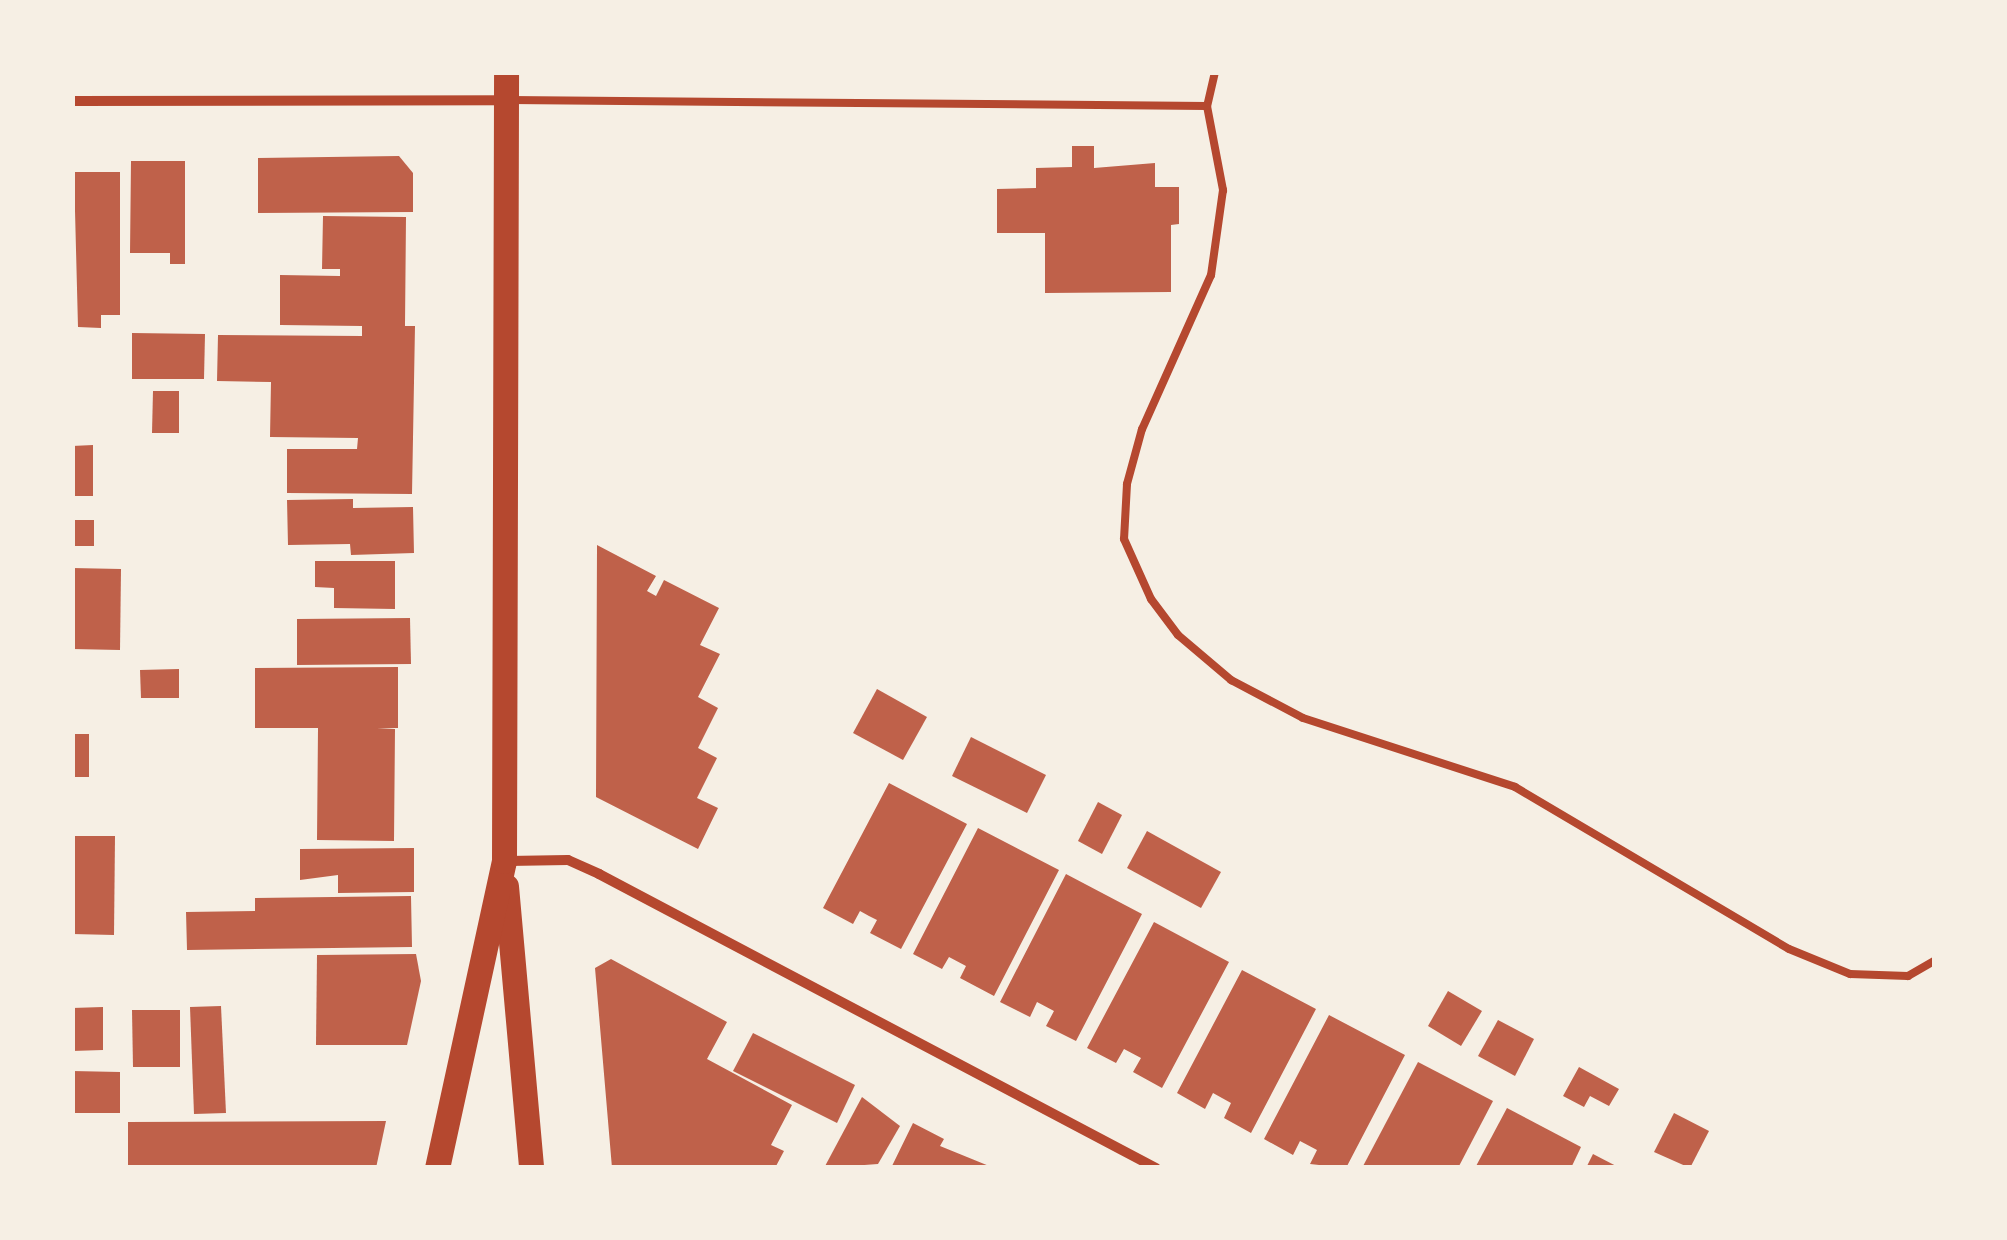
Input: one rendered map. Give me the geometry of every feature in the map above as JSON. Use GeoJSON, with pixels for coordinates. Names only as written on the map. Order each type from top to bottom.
{"type":"FeatureCollection","features":[{"type":"Feature","properties":{"kind":"main road"},"geometry":{"type":"LineString","coordinates":[[506,72],[504,861],[531,1168]]}},
{"type":"Feature","properties":{"kind":"main road"},"geometry":{"type":"LineString","coordinates":[[437,1168],[504,861]]}},
{"type":"Feature","properties":{"kind":"street"},"geometry":{"type":"LineString","coordinates":[[72,100],[506,100]]}},
{"type":"Feature","properties":{"kind":"street"},"geometry":{"type":"LineString","coordinates":[[504,861],[568,860],[599,874],[1156,1168]]}},
{"type":"Feature","properties":{"kind":"lane"},"geometry":{"type":"LineString","coordinates":[[1215,72],[1207,106],[1223,190],[1211,275],[1142,429],[1126,502],[1124,538],[1151,599],[1178,635],[1231,680],[1303,718],[1515,788],[1789,948],[1850,974],[1908,976],[1934,961]]}},
{"type":"Feature","properties":{"kind":"lane"},"geometry":{"type":"LineString","coordinates":[[506,100],[1207,106]]}},
{"type":"Feature","properties":{"kind":"building"},"geometry":{"type":"Polygon","coordinates":[[[1072,146],[1094,146],[1094,168],[1155,163],[1155,187],[1179,187],[1179,224],[1171,225],[1171,292],[1045,293],[1045,233],[997,233],[997,189],[1036,188],[1036,168],[1072,167],[1072,146]]]}},
{"type":"Feature","properties":{"kind":"building"},"geometry":{"type":"Polygon","coordinates":[[[399,156],[413,173],[413,212],[258,213],[258,158],[399,156]]]}},
{"type":"Feature","properties":{"kind":"building"},"geometry":{"type":"Polygon","coordinates":[[[131,161],[185,161],[185,264],[170,264],[170,253],[130,253],[131,161]]]}},
{"type":"Feature","properties":{"kind":"building"},"geometry":{"type":"Polygon","coordinates":[[[74,172],[120,172],[120,315],[101,315],[101,328],[78,327],[74,172]]]}},
{"type":"Feature","properties":{"kind":"building"},"geometry":{"type":"Polygon","coordinates":[[[323,216],[406,217],[405,326],[415,326],[412,494],[287,493],[287,449],[357,449],[358,438],[270,437],[271,382],[217,381],[218,335],[362,336],[362,326],[280,325],[280,275],[340,276],[340,269],[322,269],[323,216]]]}},
{"type":"Feature","properties":{"kind":"building"},"geometry":{"type":"Polygon","coordinates":[[[132,333],[205,334],[204,379],[132,379],[132,333]]]}},
{"type":"Feature","properties":{"kind":"building"},"geometry":{"type":"Polygon","coordinates":[[[153,391],[179,391],[179,433],[152,433],[153,391]]]}},
{"type":"Feature","properties":{"kind":"building"},"geometry":{"type":"Polygon","coordinates":[[[93,445],[93,496],[72,496],[72,446],[93,445]]]}},
{"type":"Feature","properties":{"kind":"building"},"geometry":{"type":"Polygon","coordinates":[[[353,499],[353,508],[413,507],[414,553],[351,555],[350,544],[288,545],[287,500],[353,499]]]}},
{"type":"Feature","properties":{"kind":"building"},"geometry":{"type":"Polygon","coordinates":[[[72,520],[94,520],[94,546],[72,546],[72,520]]]}},
{"type":"Feature","properties":{"kind":"building"},"geometry":{"type":"Polygon","coordinates":[[[597,545],[656,576],[647,591],[656,596],[664,580],[719,608],[700,645],[720,654],[698,697],[718,708],[698,748],[717,758],[697,798],[718,808],[698,849],[596,797],[597,545]]]}},
{"type":"Feature","properties":{"kind":"building"},"geometry":{"type":"Polygon","coordinates":[[[315,561],[395,561],[395,609],[334,608],[334,588],[315,587],[315,561]]]}},
{"type":"Feature","properties":{"kind":"building"},"geometry":{"type":"Polygon","coordinates":[[[72,568],[121,569],[120,650],[72,649],[72,568]]]}},
{"type":"Feature","properties":{"kind":"building"},"geometry":{"type":"Polygon","coordinates":[[[410,618],[411,664],[297,665],[297,619],[410,618]]]}},
{"type":"Feature","properties":{"kind":"building"},"geometry":{"type":"Polygon","coordinates":[[[398,667],[398,728],[377,728],[395,729],[394,841],[317,840],[318,728],[255,728],[255,668],[398,667]]]}},
{"type":"Feature","properties":{"kind":"building"},"geometry":{"type":"Polygon","coordinates":[[[179,669],[179,698],[141,698],[140,670],[179,669]]]}},
{"type":"Feature","properties":{"kind":"building"},"geometry":{"type":"Polygon","coordinates":[[[877,689],[927,717],[903,760],[853,733],[877,689]]]}},
{"type":"Feature","properties":{"kind":"building"},"geometry":{"type":"Polygon","coordinates":[[[72,734],[89,734],[89,777],[72,777],[72,734]]]}},
{"type":"Feature","properties":{"kind":"building"},"geometry":{"type":"Polygon","coordinates":[[[971,737],[1046,775],[1027,813],[952,776],[971,737]]]}},
{"type":"Feature","properties":{"kind":"building"},"geometry":{"type":"Polygon","coordinates":[[[889,783],[967,824],[901,949],[870,933],[877,920],[860,911],[853,924],[823,908],[889,783]]]}},
{"type":"Feature","properties":{"kind":"building"},"geometry":{"type":"Polygon","coordinates":[[[1098,802],[1122,815],[1102,854],[1078,841],[1098,802]]]}},
{"type":"Feature","properties":{"kind":"building"},"geometry":{"type":"Polygon","coordinates":[[[978,828],[1059,870],[994,996],[960,978],[966,966],[949,957],[942,969],[913,954],[978,828]]]}},
{"type":"Feature","properties":{"kind":"building"},"geometry":{"type":"Polygon","coordinates":[[[1147,831],[1221,872],[1201,908],[1127,868],[1147,831]]]}},
{"type":"Feature","properties":{"kind":"building"},"geometry":{"type":"Polygon","coordinates":[[[72,836],[115,836],[114,935],[72,934],[72,836]]]}},
{"type":"Feature","properties":{"kind":"building"},"geometry":{"type":"Polygon","coordinates":[[[414,848],[414,892],[338,893],[338,875],[300,880],[300,849],[414,848]]]}},
{"type":"Feature","properties":{"kind":"building"},"geometry":{"type":"Polygon","coordinates":[[[1066,874],[1142,914],[1076,1041],[1046,1026],[1054,1011],[1037,1002],[1030,1017],[1000,1002],[1066,874]]]}},
{"type":"Feature","properties":{"kind":"building"},"geometry":{"type":"Polygon","coordinates":[[[411,896],[412,947],[187,950],[186,912],[255,911],[255,898],[411,896]]]}},
{"type":"Feature","properties":{"kind":"building"},"geometry":{"type":"Polygon","coordinates":[[[1154,922],[1229,962],[1162,1088],[1133,1072],[1141,1058],[1124,1049],[1116,1063],[1087,1048],[1154,922]]]}},
{"type":"Feature","properties":{"kind":"building"},"geometry":{"type":"Polygon","coordinates":[[[416,954],[421,981],[407,1045],[316,1045],[317,955],[416,954]]]}},
{"type":"Feature","properties":{"kind":"building"},"geometry":{"type":"Polygon","coordinates":[[[611,959],[727,1022],[707,1059],[792,1105],[771,1145],[784,1151],[775,1168],[612,1168],[595,968],[611,959]]]}},
{"type":"Feature","properties":{"kind":"building"},"geometry":{"type":"Polygon","coordinates":[[[1242,970],[1316,1009],[1251,1133],[1224,1118],[1231,1103],[1213,1093],[1205,1109],[1177,1093],[1242,970]]]}},
{"type":"Feature","properties":{"kind":"building"},"geometry":{"type":"Polygon","coordinates":[[[1448,991],[1482,1011],[1461,1046],[1428,1026],[1448,991]]]}},
{"type":"Feature","properties":{"kind":"building"},"geometry":{"type":"Polygon","coordinates":[[[221,1006],[226,1113],[194,1114],[190,1007],[221,1006]]]}},
{"type":"Feature","properties":{"kind":"building"},"geometry":{"type":"Polygon","coordinates":[[[103,1007],[103,1050],[72,1051],[72,1008],[103,1007]]]}},
{"type":"Feature","properties":{"kind":"building"},"geometry":{"type":"Polygon","coordinates":[[[132,1010],[180,1010],[180,1067],[133,1067],[132,1010]]]}},
{"type":"Feature","properties":{"kind":"building"},"geometry":{"type":"Polygon","coordinates":[[[1329,1015],[1405,1055],[1346,1168],[1310,1164],[1317,1150],[1300,1141],[1293,1155],[1264,1139],[1329,1015]]]}},
{"type":"Feature","properties":{"kind":"building"},"geometry":{"type":"Polygon","coordinates":[[[1498,1020],[1534,1039],[1515,1076],[1478,1056],[1498,1020]]]}},
{"type":"Feature","properties":{"kind":"building"},"geometry":{"type":"Polygon","coordinates":[[[753,1033],[855,1085],[837,1123],[733,1071],[753,1033]]]}},
{"type":"Feature","properties":{"kind":"building"},"geometry":{"type":"Polygon","coordinates":[[[1418,1062],[1493,1101],[1458,1168],[1362,1168],[1418,1062]]]}},
{"type":"Feature","properties":{"kind":"building"},"geometry":{"type":"Polygon","coordinates":[[[1579,1067],[1619,1089],[1609,1106],[1590,1096],[1584,1107],[1563,1096],[1579,1067]]]}},
{"type":"Feature","properties":{"kind":"building"},"geometry":{"type":"Polygon","coordinates":[[[72,1071],[120,1072],[120,1113],[72,1113],[72,1071]]]}},
{"type":"Feature","properties":{"kind":"building"},"geometry":{"type":"Polygon","coordinates":[[[862,1097],[900,1126],[878,1164],[824,1168],[862,1097]]]}},
{"type":"Feature","properties":{"kind":"building"},"geometry":{"type":"Polygon","coordinates":[[[1507,1108],[1581,1147],[1571,1168],[1475,1168],[1507,1108]]]}},
{"type":"Feature","properties":{"kind":"building"},"geometry":{"type":"Polygon","coordinates":[[[1674,1113],[1709,1131],[1690,1168],[1654,1152],[1674,1113]]]}},
{"type":"Feature","properties":{"kind":"building"},"geometry":{"type":"Polygon","coordinates":[[[386,1121],[376,1168],[128,1168],[128,1122],[386,1121]]]}},
{"type":"Feature","properties":{"kind":"building"},"geometry":{"type":"Polygon","coordinates":[[[913,1123],[944,1139],[940,1146],[994,1168],[891,1168],[913,1123]]]}},
{"type":"Feature","properties":{"kind":"building"},"geometry":{"type":"Polygon","coordinates":[[[1593,1154],[1620,1168],[1586,1168],[1593,1154]]]}}]}
